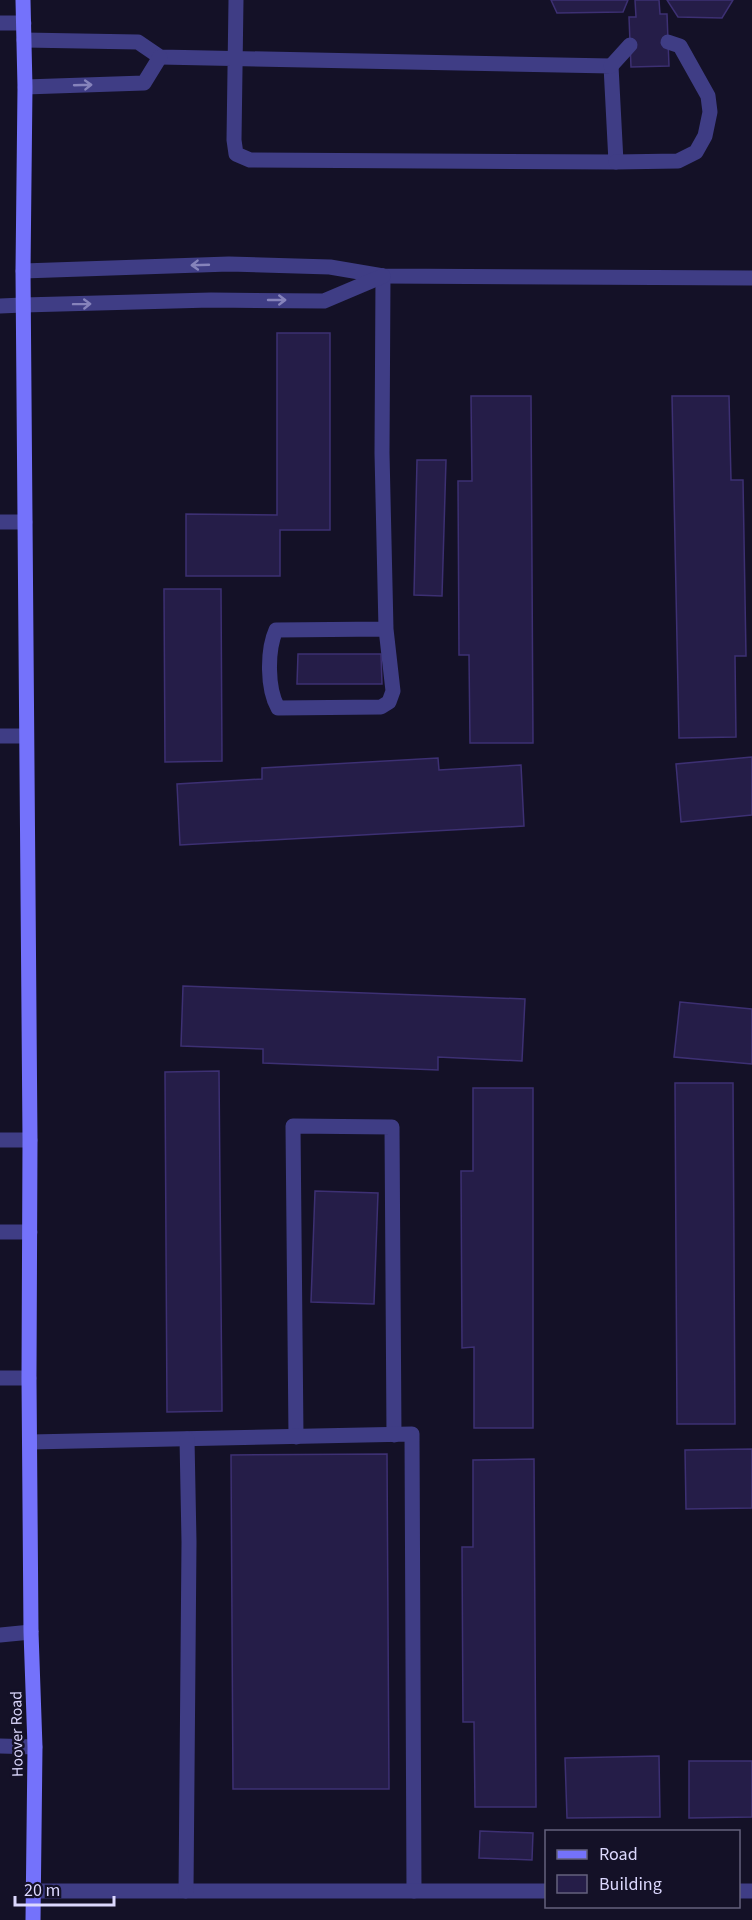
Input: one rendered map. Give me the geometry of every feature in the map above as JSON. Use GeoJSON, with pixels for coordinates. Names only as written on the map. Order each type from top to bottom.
{"type":"FeatureCollection","features":[{"type":"Feature","properties":{"kind":"main road","name":"Hoover Road"},"geometry":{"type":"LineString","coordinates":[[23,0],[25,87],[23,305],[30,1140],[29,1378],[31,1632],[35,1747],[33,1920]]}},
{"type":"Feature","properties":{"kind":"street"},"geometry":{"type":"LineString","coordinates":[[236,0],[234,140],[236,154],[250,160],[616,162],[678,160],[696,152],[705,136],[710,112],[708,96],[680,46],[668,42]]}},
{"type":"Feature","properties":{"kind":"street"},"geometry":{"type":"LineString","coordinates":[[0,23],[24,23]]}},
{"type":"Feature","properties":{"kind":"street"},"geometry":{"type":"LineString","coordinates":[[24,40],[138,42],[160,57],[611,66]]}},
{"type":"Feature","properties":{"kind":"street"},"geometry":{"type":"LineString","coordinates":[[616,162],[611,66],[630,45]]}},
{"type":"Feature","properties":{"kind":"street"},"geometry":{"type":"LineString","coordinates":[[25,87],[144,83],[160,57]]}},
{"type":"Feature","properties":{"kind":"street"},"geometry":{"type":"LineString","coordinates":[[23,271],[229,264],[330,267],[383,276],[752,278]]}},
{"type":"Feature","properties":{"kind":"street"},"geometry":{"type":"LineString","coordinates":[[0,306],[211,300],[324,301],[383,276]]}},
{"type":"Feature","properties":{"kind":"street"},"geometry":{"type":"LineString","coordinates":[[383,276],[382,453],[386,629],[393,691],[389,702],[381,707],[278,708],[272,697],[270,665],[270,643],[276,630],[386,629]]}},
{"type":"Feature","properties":{"kind":"street"},"geometry":{"type":"LineString","coordinates":[[0,522],[25,522]]}},
{"type":"Feature","properties":{"kind":"street"},"geometry":{"type":"LineString","coordinates":[[0,736],[26,736]]}},
{"type":"Feature","properties":{"kind":"street"},"geometry":{"type":"LineString","coordinates":[[296,1437],[293,1126],[392,1127],[394,1435]]}},
{"type":"Feature","properties":{"kind":"street"},"geometry":{"type":"LineString","coordinates":[[0,1140],[30,1140]]}},
{"type":"Feature","properties":{"kind":"street"},"geometry":{"type":"LineString","coordinates":[[0,1232],[30,1232]]}},
{"type":"Feature","properties":{"kind":"street"},"geometry":{"type":"LineString","coordinates":[[0,1378],[29,1378]]}},
{"type":"Feature","properties":{"kind":"street"},"geometry":{"type":"LineString","coordinates":[[30,1442],[411,1434],[414,1891]]}},
{"type":"Feature","properties":{"kind":"street"},"geometry":{"type":"LineString","coordinates":[[186,1891],[188,1439]]}},
{"type":"Feature","properties":{"kind":"street"},"geometry":{"type":"LineString","coordinates":[[0,1635],[31,1632]]}},
{"type":"Feature","properties":{"kind":"street"},"geometry":{"type":"LineString","coordinates":[[0,1746],[35,1747]]}},
{"type":"Feature","properties":{"kind":"street"},"geometry":{"type":"LineString","coordinates":[[33,1891],[545,1891]]}},
{"type":"Feature","properties":{"kind":"building"},"geometry":{"type":"Polygon","coordinates":[[[551,0],[628,0],[623,12],[557,13],[551,0]]]}},
{"type":"Feature","properties":{"kind":"building"},"geometry":{"type":"Polygon","coordinates":[[[635,0],[659,0],[660,14],[667,14],[669,66],[631,67],[629,17],[636,17],[635,0]]]}},
{"type":"Feature","properties":{"kind":"building"},"geometry":{"type":"Polygon","coordinates":[[[667,0],[733,0],[722,18],[678,17],[667,0]]]}},
{"type":"Feature","properties":{"kind":"building"},"geometry":{"type":"Polygon","coordinates":[[[277,333],[330,333],[330,530],[280,530],[280,576],[186,576],[186,514],[277,515],[277,333]]]}},
{"type":"Feature","properties":{"kind":"building"},"geometry":{"type":"Polygon","coordinates":[[[471,396],[531,396],[533,743],[470,743],[469,655],[459,655],[458,481],[472,481],[471,396]]]}},
{"type":"Feature","properties":{"kind":"building"},"geometry":{"type":"Polygon","coordinates":[[[672,396],[729,396],[731,480],[743,480],[746,656],[735,656],[736,737],[679,738],[672,396]]]}},
{"type":"Feature","properties":{"kind":"building"},"geometry":{"type":"Polygon","coordinates":[[[417,460],[446,460],[442,596],[414,595],[417,460]]]}},
{"type":"Feature","properties":{"kind":"building"},"geometry":{"type":"Polygon","coordinates":[[[164,589],[221,589],[222,761],[165,762],[164,589]]]}},
{"type":"Feature","properties":{"kind":"building"},"geometry":{"type":"Polygon","coordinates":[[[298,654],[381,654],[382,684],[297,684],[298,654]]]}},
{"type":"Feature","properties":{"kind":"building"},"geometry":{"type":"Polygon","coordinates":[[[752,757],[752,815],[681,822],[676,764],[752,757]]]}},
{"type":"Feature","properties":{"kind":"building"},"geometry":{"type":"Polygon","coordinates":[[[438,758],[439,770],[521,765],[524,826],[180,845],[177,784],[262,779],[262,768],[438,758]]]}},
{"type":"Feature","properties":{"kind":"building"},"geometry":{"type":"Polygon","coordinates":[[[183,986],[525,999],[522,1061],[438,1057],[438,1070],[263,1063],[263,1049],[181,1046],[183,986]]]}},
{"type":"Feature","properties":{"kind":"building"},"geometry":{"type":"Polygon","coordinates":[[[680,1002],[752,1009],[752,1064],[674,1057],[680,1002]]]}},
{"type":"Feature","properties":{"kind":"building"},"geometry":{"type":"Polygon","coordinates":[[[219,1071],[222,1411],[167,1412],[165,1072],[219,1071]]]}},
{"type":"Feature","properties":{"kind":"building"},"geometry":{"type":"Polygon","coordinates":[[[675,1083],[733,1083],[735,1424],[677,1424],[675,1083]]]}},
{"type":"Feature","properties":{"kind":"building"},"geometry":{"type":"Polygon","coordinates":[[[473,1088],[533,1088],[533,1428],[474,1428],[474,1347],[462,1348],[461,1171],[473,1171],[473,1088]]]}},
{"type":"Feature","properties":{"kind":"building"},"geometry":{"type":"Polygon","coordinates":[[[315,1191],[378,1193],[374,1304],[311,1302],[315,1191]]]}},
{"type":"Feature","properties":{"kind":"building"},"geometry":{"type":"Polygon","coordinates":[[[752,1449],[752,1508],[686,1509],[685,1450],[752,1449]]]}},
{"type":"Feature","properties":{"kind":"building"},"geometry":{"type":"Polygon","coordinates":[[[387,1454],[389,1789],[233,1789],[231,1455],[387,1454]]]}},
{"type":"Feature","properties":{"kind":"building"},"geometry":{"type":"Polygon","coordinates":[[[534,1459],[536,1807],[475,1807],[474,1722],[463,1722],[462,1547],[473,1547],[473,1460],[534,1459]]]}},
{"type":"Feature","properties":{"kind":"building"},"geometry":{"type":"Polygon","coordinates":[[[659,1756],[660,1817],[567,1818],[565,1758],[659,1756]]]}},
{"type":"Feature","properties":{"kind":"building"},"geometry":{"type":"Polygon","coordinates":[[[689,1761],[752,1761],[752,1817],[689,1818],[689,1761]]]}},
{"type":"Feature","properties":{"kind":"building"},"geometry":{"type":"Polygon","coordinates":[[[480,1831],[533,1833],[532,1860],[479,1858],[480,1831]]]}}]}
